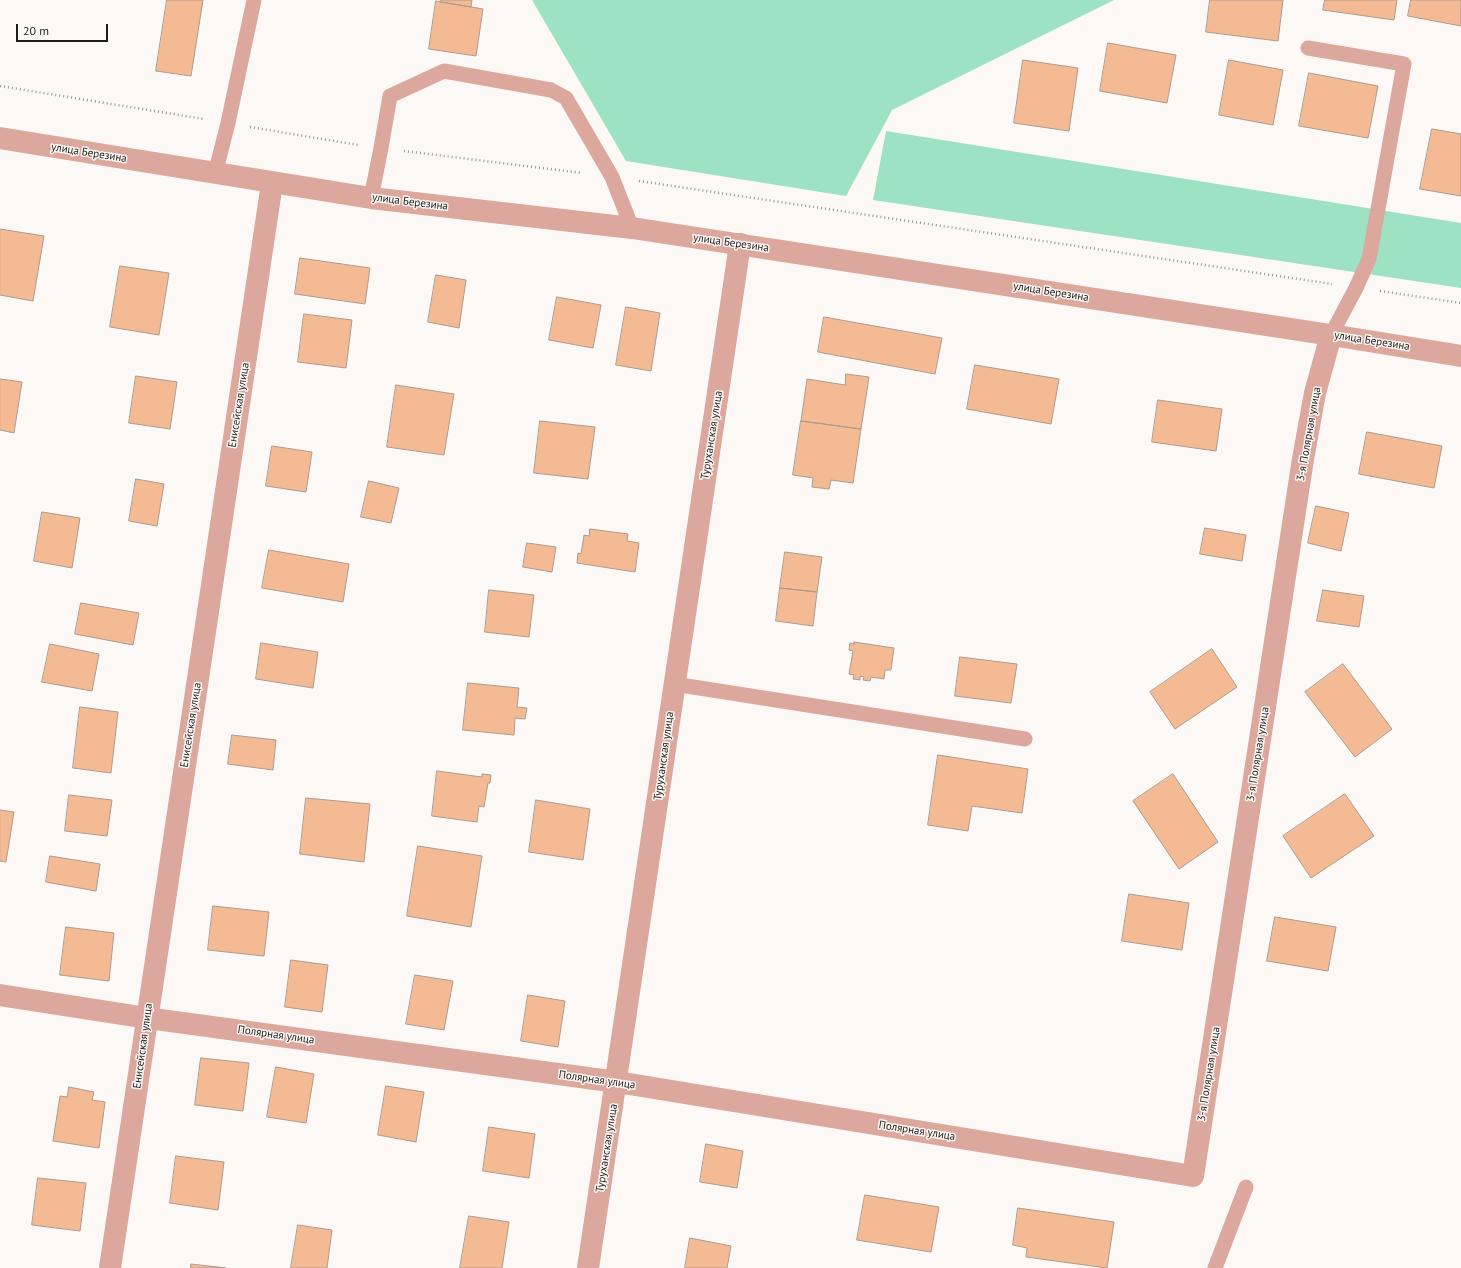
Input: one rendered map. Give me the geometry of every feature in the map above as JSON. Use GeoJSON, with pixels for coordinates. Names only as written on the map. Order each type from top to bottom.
{"type":"FeatureCollection","features":[{"type":"Feature","properties":{"kind":"street","name":"улица Березина"},"geometry":{"type":"LineString","coordinates":[[0,138],[215,174],[371,198],[632,228],[1461,356]]}},
{"type":"Feature","properties":{"kind":"street","name":"Енисейская улица"},"geometry":{"type":"LineString","coordinates":[[110,1268],[272,183]]}},
{"type":"Feature","properties":{"kind":"street","name":"Туруханская улица"},"geometry":{"type":"LineString","coordinates":[[588,1268],[617,1082],[674,684],[740,244]]}},
{"type":"Feature","properties":{"kind":"street","name":"3-я Полярная улица"},"geometry":{"type":"LineString","coordinates":[[1193,1176],[1303,459],[1315,393],[1331,335]]}},
{"type":"Feature","properties":{"kind":"street","name":"Полярная улица"},"geometry":{"type":"LineString","coordinates":[[0,995],[147,1018],[617,1082],[1193,1176]]}},
{"type":"Feature","properties":{"kind":"lane"},"geometry":{"type":"LineString","coordinates":[[215,174],[228,123],[254,0]]}},
{"type":"Feature","properties":{"kind":"lane"},"geometry":{"type":"LineString","coordinates":[[1308,48],[1404,64],[1369,259],[1356,288],[1331,335]]}},
{"type":"Feature","properties":{"kind":"lane"},"geometry":{"type":"LineString","coordinates":[[371,198],[390,96],[444,70],[551,90],[566,98],[612,177],[632,228]]}},
{"type":"Feature","properties":{"kind":"lane"},"geometry":{"type":"LineString","coordinates":[[674,684],[1025,739]]}},
{"type":"Feature","properties":{"kind":"lane"},"geometry":{"type":"LineString","coordinates":[[1216,1268],[1246,1187]]}},
{"type":"Feature","properties":{"kind":"path"},"geometry":{"type":"LineString","coordinates":[[0,86],[381,148],[612,177],[1461,303]]}},
{"type":"Feature","properties":{"kind":"green space"},"geometry":{"type":"Polygon","coordinates":[[[532,0],[1114,0],[892,110],[846,196],[626,161],[532,0]]]}},
{"type":"Feature","properties":{"kind":"green space"},"geometry":{"type":"Polygon","coordinates":[[[886,131],[1461,223],[1461,288],[873,200],[886,131]]]}},
{"type":"Feature","properties":{"kind":"building"},"geometry":{"type":"Polygon","coordinates":[[[167,0],[203,0],[191,76],[156,71],[167,0]]]}},
{"type":"Feature","properties":{"kind":"building"},"geometry":{"type":"Polygon","coordinates":[[[441,0],[472,0],[471,7],[440,2],[441,0]]]}},
{"type":"Feature","properties":{"kind":"building"},"geometry":{"type":"Polygon","coordinates":[[[1210,0],[1283,0],[1278,41],[1206,32],[1210,0]]]}},
{"type":"Feature","properties":{"kind":"building"},"geometry":{"type":"Polygon","coordinates":[[[1325,0],[1397,0],[1394,20],[1323,10],[1325,0]]]}},
{"type":"Feature","properties":{"kind":"building"},"geometry":{"type":"Polygon","coordinates":[[[1411,0],[1461,0],[1461,26],[1408,16],[1411,0]]]}},
{"type":"Feature","properties":{"kind":"building"},"geometry":{"type":"Polygon","coordinates":[[[436,1],[483,9],[476,56],[429,49],[436,1]]]}},
{"type":"Feature","properties":{"kind":"building"},"geometry":{"type":"Polygon","coordinates":[[[1108,43],[1176,55],[1167,103],[1100,91],[1108,43]]]}},
{"type":"Feature","properties":{"kind":"building"},"geometry":{"type":"Polygon","coordinates":[[[1023,60],[1078,68],[1069,131],[1014,123],[1023,60]]]}},
{"type":"Feature","properties":{"kind":"building"},"geometry":{"type":"Polygon","coordinates":[[[1229,60],[1283,70],[1273,125],[1219,115],[1229,60]]]}},
{"type":"Feature","properties":{"kind":"building"},"geometry":{"type":"Polygon","coordinates":[[[1309,73],[1378,86],[1368,138],[1299,126],[1309,73]]]}},
{"type":"Feature","properties":{"kind":"building"},"geometry":{"type":"Polygon","coordinates":[[[1432,129],[1461,134],[1461,196],[1420,189],[1432,129]]]}},
{"type":"Feature","properties":{"kind":"building"},"geometry":{"type":"Polygon","coordinates":[[[0,229],[44,236],[33,301],[0,295],[0,229]]]}},
{"type":"Feature","properties":{"kind":"building"},"geometry":{"type":"Polygon","coordinates":[[[300,258],[370,268],[365,304],[295,294],[300,258]]]}},
{"type":"Feature","properties":{"kind":"building"},"geometry":{"type":"Polygon","coordinates":[[[120,266],[169,273],[159,335],[110,327],[120,266]]]}},
{"type":"Feature","properties":{"kind":"building"},"geometry":{"type":"Polygon","coordinates":[[[436,275],[466,280],[459,328],[428,322],[436,275]]]}},
{"type":"Feature","properties":{"kind":"building"},"geometry":{"type":"Polygon","coordinates":[[[557,297],[601,305],[593,348],[549,340],[557,297]]]}},
{"type":"Feature","properties":{"kind":"building"},"geometry":{"type":"Polygon","coordinates":[[[626,307],[660,313],[651,371],[616,365],[626,307]]]}},
{"type":"Feature","properties":{"kind":"building"},"geometry":{"type":"Polygon","coordinates":[[[304,314],[352,320],[346,368],[298,362],[304,314]]]}},
{"type":"Feature","properties":{"kind":"building"},"geometry":{"type":"Polygon","coordinates":[[[824,317],[942,338],[935,374],[818,352],[824,317]]]}},
{"type":"Feature","properties":{"kind":"building"},"geometry":{"type":"Polygon","coordinates":[[[975,365],[1059,379],[1051,424],[967,409],[975,365]]]}},
{"type":"Feature","properties":{"kind":"building"},"geometry":{"type":"Polygon","coordinates":[[[846,374],[869,377],[861,429],[801,421],[807,379],[845,385],[846,374]]]}},
{"type":"Feature","properties":{"kind":"building"},"geometry":{"type":"Polygon","coordinates":[[[136,376],[177,382],[170,429],[129,423],[136,376]]]}},
{"type":"Feature","properties":{"kind":"building"},"geometry":{"type":"Polygon","coordinates":[[[0,379],[22,382],[14,433],[0,430],[0,379]]]}},
{"type":"Feature","properties":{"kind":"building"},"geometry":{"type":"Polygon","coordinates":[[[396,385],[454,394],[444,455],[387,447],[396,385]]]}},
{"type":"Feature","properties":{"kind":"building"},"geometry":{"type":"Polygon","coordinates":[[[1158,400],[1222,409],[1216,451],[1152,442],[1158,400]]]}},
{"type":"Feature","properties":{"kind":"building"},"geometry":{"type":"Polygon","coordinates":[[[540,421],[595,427],[588,479],[534,473],[540,421]]]}},
{"type":"Feature","properties":{"kind":"building"},"geometry":{"type":"Polygon","coordinates":[[[801,421],[861,429],[853,483],[831,480],[829,489],[812,487],[813,478],[793,475],[801,421]]]}},
{"type":"Feature","properties":{"kind":"building"},"geometry":{"type":"Polygon","coordinates":[[[1367,432],[1442,446],[1434,488],[1359,474],[1367,432]]]}},
{"type":"Feature","properties":{"kind":"building"},"geometry":{"type":"Polygon","coordinates":[[[272,446],[312,452],[306,492],[266,486],[272,446]]]}},
{"type":"Feature","properties":{"kind":"building"},"geometry":{"type":"Polygon","coordinates":[[[136,479],[164,484],[157,526],[129,521],[136,479]]]}},
{"type":"Feature","properties":{"kind":"building"},"geometry":{"type":"Polygon","coordinates":[[[369,481],[399,488],[391,523],[361,517],[369,481]]]}},
{"type":"Feature","properties":{"kind":"building"},"geometry":{"type":"Polygon","coordinates":[[[1316,506],[1349,513],[1341,551],[1308,543],[1316,506]]]}},
{"type":"Feature","properties":{"kind":"building"},"geometry":{"type":"Polygon","coordinates":[[[42,512],[80,518],[72,568],[34,561],[42,512]]]}},
{"type":"Feature","properties":{"kind":"building"},"geometry":{"type":"Polygon","coordinates":[[[1205,528],[1246,535],[1242,561],[1200,554],[1205,528]]]}},
{"type":"Feature","properties":{"kind":"building"},"geometry":{"type":"Polygon","coordinates":[[[590,529],[628,534],[627,541],[639,543],[635,572],[577,563],[578,553],[581,554],[584,535],[589,536],[590,529]]]}},
{"type":"Feature","properties":{"kind":"building"},"geometry":{"type":"Polygon","coordinates":[[[527,543],[556,547],[552,572],[523,567],[527,543]]]}},
{"type":"Feature","properties":{"kind":"building"},"geometry":{"type":"Polygon","coordinates":[[[269,550],[349,564],[343,602],[262,588],[269,550]]]}},
{"type":"Feature","properties":{"kind":"building"},"geometry":{"type":"Polygon","coordinates":[[[785,552],[822,557],[817,592],[780,588],[785,552]]]}},
{"type":"Feature","properties":{"kind":"building"},"geometry":{"type":"Polygon","coordinates":[[[780,588],[817,592],[813,626],[776,621],[780,588]]]}},
{"type":"Feature","properties":{"kind":"building"},"geometry":{"type":"Polygon","coordinates":[[[489,590],[534,595],[529,637],[485,632],[489,590]]]}},
{"type":"Feature","properties":{"kind":"building"},"geometry":{"type":"Polygon","coordinates":[[[1323,590],[1364,596],[1359,627],[1317,621],[1323,590]]]}},
{"type":"Feature","properties":{"kind":"building"},"geometry":{"type":"Polygon","coordinates":[[[81,603],[139,613],[133,645],[75,634],[81,603]]]}},
{"type":"Feature","properties":{"kind":"building"},"geometry":{"type":"Polygon","coordinates":[[[854,642],[894,648],[891,670],[885,670],[884,679],[871,677],[870,681],[863,680],[864,677],[860,676],[860,680],[853,679],[854,675],[849,674],[853,651],[849,650],[850,643],[854,644],[854,642]]]}},
{"type":"Feature","properties":{"kind":"building"},"geometry":{"type":"Polygon","coordinates":[[[261,643],[318,652],[313,688],[256,679],[261,643]]]}},
{"type":"Feature","properties":{"kind":"building"},"geometry":{"type":"Polygon","coordinates":[[[50,644],[99,654],[92,691],[42,682],[50,644]]]}},
{"type":"Feature","properties":{"kind":"building"},"geometry":{"type":"Polygon","coordinates":[[[1212,649],[1237,687],[1175,729],[1150,692],[1212,649]]]}},
{"type":"Feature","properties":{"kind":"building"},"geometry":{"type":"Polygon","coordinates":[[[960,657],[1017,664],[1011,703],[955,696],[960,657]]]}},
{"type":"Feature","properties":{"kind":"building"},"geometry":{"type":"Polygon","coordinates":[[[1343,664],[1392,729],[1355,757],[1305,692],[1343,664]]]}},
{"type":"Feature","properties":{"kind":"building"},"geometry":{"type":"Polygon","coordinates":[[[468,683],[519,688],[517,707],[527,708],[525,719],[515,718],[514,735],[463,730],[468,683]]]}},
{"type":"Feature","properties":{"kind":"building"},"geometry":{"type":"Polygon","coordinates":[[[80,707],[118,712],[111,773],[73,768],[80,707]]]}},
{"type":"Feature","properties":{"kind":"building"},"geometry":{"type":"Polygon","coordinates":[[[232,735],[276,740],[273,770],[228,764],[232,735]]]}},
{"type":"Feature","properties":{"kind":"building"},"geometry":{"type":"Polygon","coordinates":[[[938,755],[1028,769],[1022,813],[972,806],[968,831],[928,825],[938,755]]]}},
{"type":"Feature","properties":{"kind":"building"},"geometry":{"type":"Polygon","coordinates":[[[437,771],[482,777],[482,774],[491,775],[490,783],[488,783],[484,807],[479,806],[477,822],[432,816],[437,771]]]}},
{"type":"Feature","properties":{"kind":"building"},"geometry":{"type":"Polygon","coordinates":[[[1173,774],[1218,842],[1179,869],[1133,801],[1173,774]]]}},
{"type":"Feature","properties":{"kind":"building"},"geometry":{"type":"Polygon","coordinates":[[[1345,794],[1374,836],[1311,878],[1283,836],[1345,794]]]}},
{"type":"Feature","properties":{"kind":"building"},"geometry":{"type":"Polygon","coordinates":[[[69,795],[112,800],[107,836],[65,831],[69,795]]]}},
{"type":"Feature","properties":{"kind":"building"},"geometry":{"type":"Polygon","coordinates":[[[306,798],[370,804],[364,862],[300,854],[306,798]]]}},
{"type":"Feature","properties":{"kind":"building"},"geometry":{"type":"Polygon","coordinates":[[[536,800],[590,809],[583,860],[529,852],[536,800]]]}},
{"type":"Feature","properties":{"kind":"building"},"geometry":{"type":"Polygon","coordinates":[[[0,810],[14,812],[6,862],[0,861],[0,810]]]}},
{"type":"Feature","properties":{"kind":"building"},"geometry":{"type":"Polygon","coordinates":[[[418,846],[482,856],[471,927],[407,916],[418,846]]]}},
{"type":"Feature","properties":{"kind":"building"},"geometry":{"type":"Polygon","coordinates":[[[50,856],[100,864],[96,891],[46,882],[50,856]]]}},
{"type":"Feature","properties":{"kind":"building"},"geometry":{"type":"Polygon","coordinates":[[[1129,894],[1189,903],[1182,950],[1122,941],[1129,894]]]}},
{"type":"Feature","properties":{"kind":"building"},"geometry":{"type":"Polygon","coordinates":[[[213,906],[269,912],[264,956],[208,950],[213,906]]]}},
{"type":"Feature","properties":{"kind":"building"},"geometry":{"type":"Polygon","coordinates":[[[1275,917],[1336,927],[1328,971],[1267,961],[1275,917]]]}},
{"type":"Feature","properties":{"kind":"building"},"geometry":{"type":"Polygon","coordinates":[[[66,927],[114,933],[109,981],[60,975],[66,927]]]}},
{"type":"Feature","properties":{"kind":"building"},"geometry":{"type":"Polygon","coordinates":[[[291,960],[328,965],[322,1012],[285,1007],[291,960]]]}},
{"type":"Feature","properties":{"kind":"building"},"geometry":{"type":"Polygon","coordinates":[[[415,975],[453,981],[444,1030],[406,1024],[415,975]]]}},
{"type":"Feature","properties":{"kind":"building"},"geometry":{"type":"Polygon","coordinates":[[[528,995],[565,1001],[558,1047],[521,1041],[528,995]]]}},
{"type":"Feature","properties":{"kind":"building"},"geometry":{"type":"Polygon","coordinates":[[[201,1058],[249,1063],[243,1111],[195,1105],[201,1058]]]}},
{"type":"Feature","properties":{"kind":"building"},"geometry":{"type":"Polygon","coordinates":[[[276,1067],[314,1074],[306,1123],[267,1117],[276,1067]]]}},
{"type":"Feature","properties":{"kind":"building"},"geometry":{"type":"Polygon","coordinates":[[[386,1086],[424,1092],[416,1142],[378,1135],[386,1086]]]}},
{"type":"Feature","properties":{"kind":"building"},"geometry":{"type":"Polygon","coordinates":[[[69,1087],[94,1092],[92,1100],[105,1102],[99,1148],[53,1141],[60,1096],[67,1097],[69,1087]]]}},
{"type":"Feature","properties":{"kind":"building"},"geometry":{"type":"Polygon","coordinates":[[[489,1127],[535,1134],[529,1178],[483,1171],[489,1127]]]}},
{"type":"Feature","properties":{"kind":"building"},"geometry":{"type":"Polygon","coordinates":[[[706,1144],[743,1151],[737,1188],[700,1182],[706,1144]]]}},
{"type":"Feature","properties":{"kind":"building"},"geometry":{"type":"Polygon","coordinates":[[[176,1156],[224,1162],[218,1210],[170,1203],[176,1156]]]}},
{"type":"Feature","properties":{"kind":"building"},"geometry":{"type":"Polygon","coordinates":[[[38,1178],[86,1183],[80,1231],[32,1225],[38,1178]]]}},
{"type":"Feature","properties":{"kind":"building"},"geometry":{"type":"Polygon","coordinates":[[[865,1195],[939,1207],[931,1252],[857,1240],[865,1195]]]}},
{"type":"Feature","properties":{"kind":"building"},"geometry":{"type":"Polygon","coordinates":[[[1018,1208],[1114,1222],[1107,1268],[1026,1257],[1027,1248],[1013,1245],[1018,1208]]]}},
{"type":"Feature","properties":{"kind":"building"},"geometry":{"type":"Polygon","coordinates":[[[469,1216],[509,1222],[502,1268],[460,1268],[469,1216]]]}},
{"type":"Feature","properties":{"kind":"building"},"geometry":{"type":"Polygon","coordinates":[[[298,1225],[332,1230],[327,1268],[291,1268],[298,1225]]]}},
{"type":"Feature","properties":{"kind":"building"},"geometry":{"type":"Polygon","coordinates":[[[690,1238],[731,1246],[727,1268],[685,1268],[690,1238]]]}},
{"type":"Feature","properties":{"kind":"building"},"geometry":{"type":"Polygon","coordinates":[[[191,1264],[226,1268],[191,1268],[191,1264]]]}}]}
